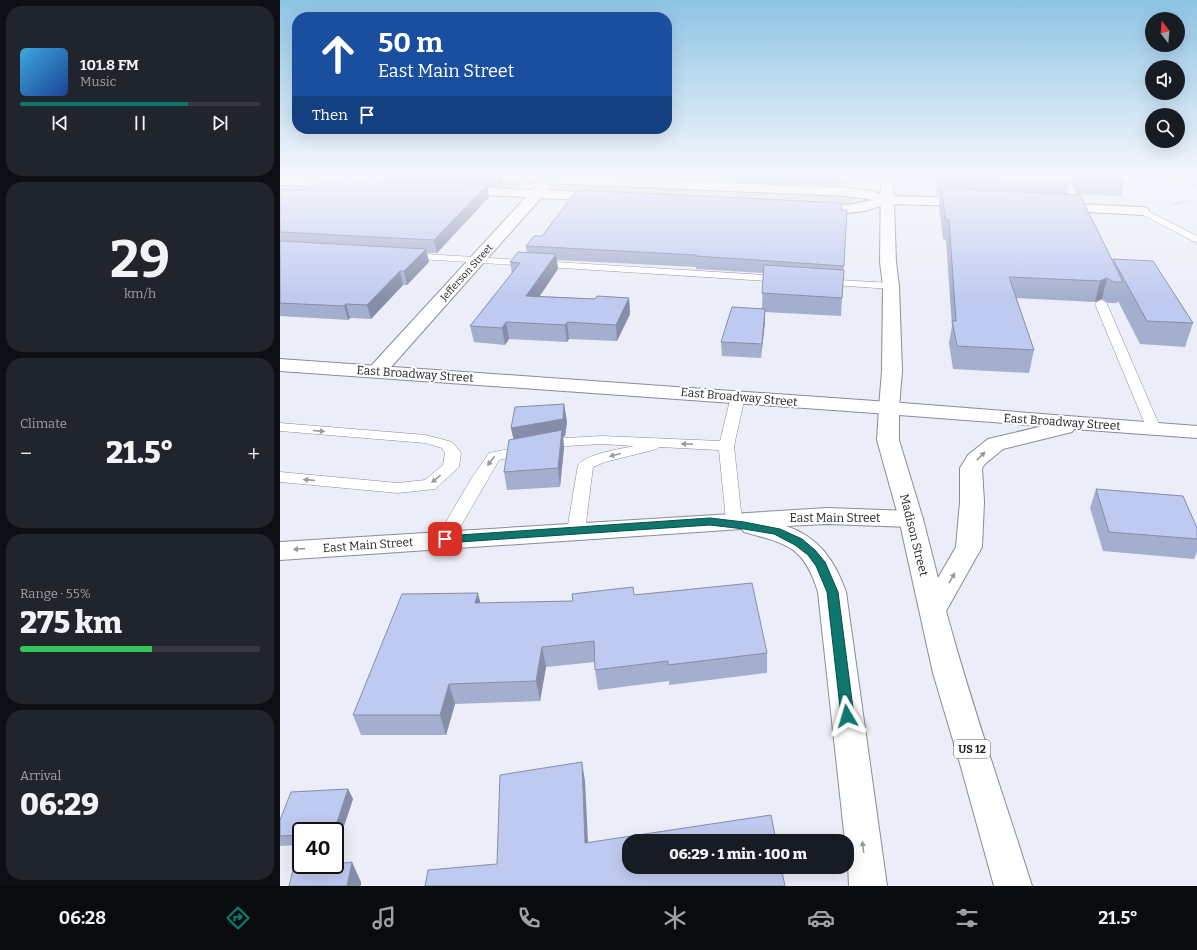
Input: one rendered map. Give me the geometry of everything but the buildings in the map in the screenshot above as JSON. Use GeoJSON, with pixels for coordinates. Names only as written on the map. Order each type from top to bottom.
{"type":"FeatureCollection","features":[{"type":"Feature","properties":{"kind":"main road","name":"Jefferson Street"},"geometry":{"type":"LineString","coordinates":[[377,371],[517,216]]}},
{"type":"Feature","properties":{"kind":"main road","name":"Madison Street"},"geometry":{"type":"LineString","coordinates":[[887,216],[888,262],[891,286],[892,372],[888,440],[911,519],[932,611],[948,672],[1013,886]]}},
{"type":"Feature","properties":{"kind":"main road","name":"East Broadway Street"},"geometry":{"type":"LineString","coordinates":[[280,365],[738,396],[1197,432]]}},
{"type":"Feature","properties":{"kind":"main road"},"geometry":{"type":"LineString","coordinates":[[932,611],[969,548],[972,502],[971,468],[976,460],[996,444],[1037,435],[1077,423]]}},
{"type":"Feature","properties":{"kind":"main road","name":"East Main Street"},"geometry":{"type":"LineString","coordinates":[[280,551],[722,521],[827,516],[911,519]]}},
{"type":"Feature","properties":{"kind":"main road"},"geometry":{"type":"LineString","coordinates":[[722,521],[777,532],[805,546],[817,558],[824,571],[832,592],[868,886]]}},
{"type":"Feature","properties":{"kind":"lane"},"geometry":{"type":"LineString","coordinates":[[1152,216],[1197,240]]}},
{"type":"Feature","properties":{"kind":"lane"},"geometry":{"type":"LineString","coordinates":[[402,256],[793,280]]}},
{"type":"Feature","properties":{"kind":"lane"},"geometry":{"type":"LineString","coordinates":[[809,281],[891,286]]}},
{"type":"Feature","properties":{"kind":"lane"},"geometry":{"type":"LineString","coordinates":[[1102,304],[1154,429]]}},
{"type":"Feature","properties":{"kind":"lane"},"geometry":{"type":"LineString","coordinates":[[722,521],[726,446],[738,396]]}},
{"type":"Feature","properties":{"kind":"lane"},"geometry":{"type":"LineString","coordinates":[[280,427],[426,439],[447,445],[453,453],[451,467],[428,485],[398,488],[280,477]]}},
{"type":"Feature","properties":{"kind":"lane"},"geometry":{"type":"LineString","coordinates":[[445,539],[479,479],[494,456],[565,442],[609,440],[726,446]]}},
{"type":"Feature","properties":{"kind":"lane"},"geometry":{"type":"LineString","coordinates":[[576,531],[586,465],[600,459],[666,443]]}},
{"type":"Feature","properties":{"kind":"route"},"geometry":{"type":"LineString","coordinates":[[445,539],[710,522],[761,528],[777,532],[791,538],[805,546],[817,558],[832,592],[847,716]]}}]}
